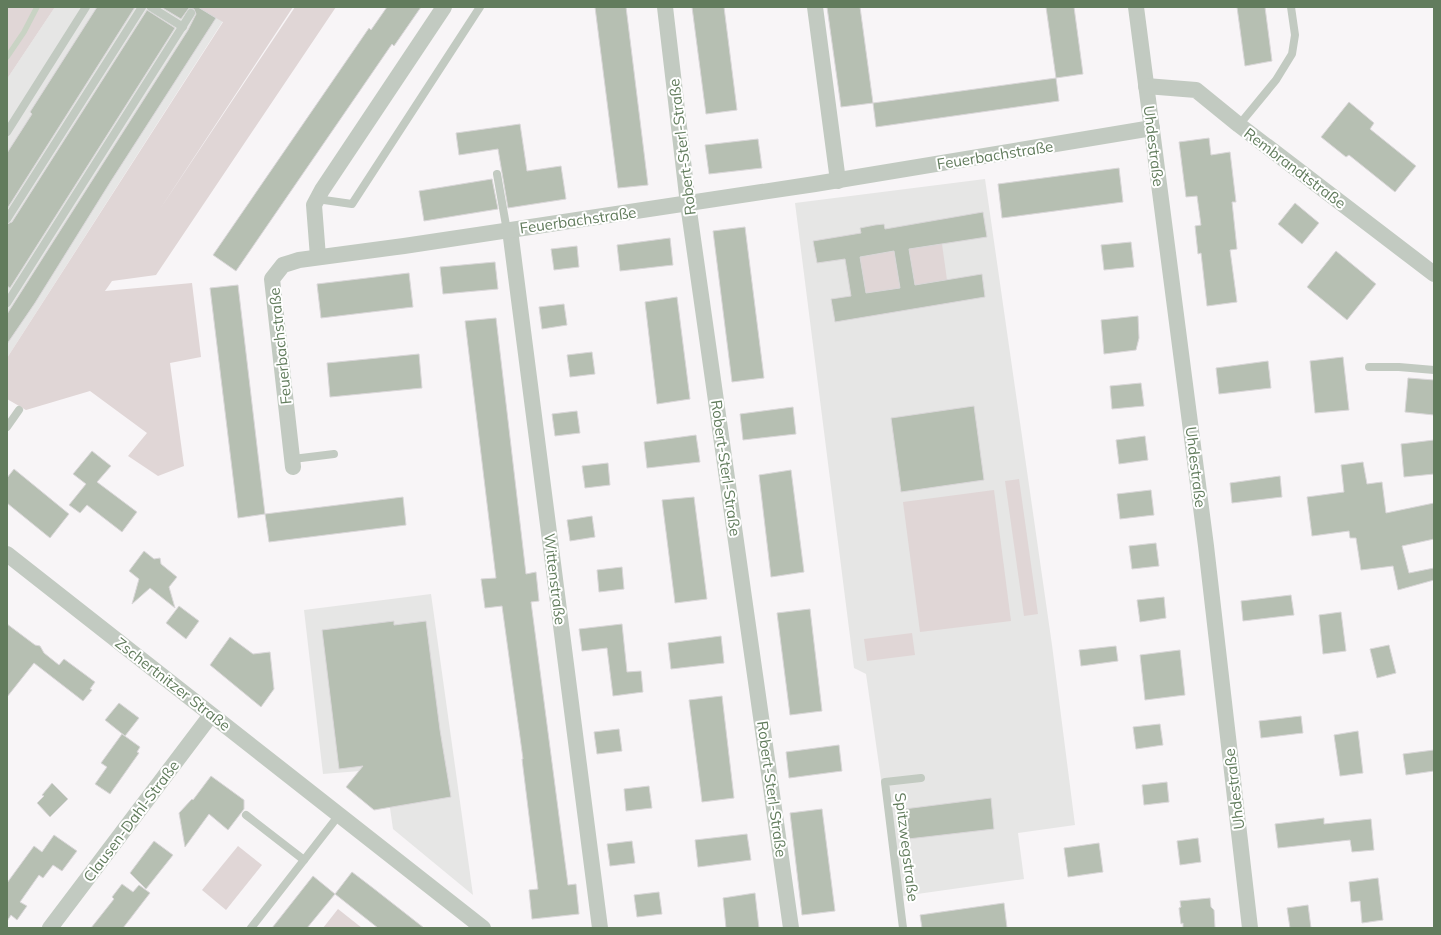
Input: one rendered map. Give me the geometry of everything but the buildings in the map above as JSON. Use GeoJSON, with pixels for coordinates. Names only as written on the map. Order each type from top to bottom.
{"type":"FeatureCollection","features":[{"type":"Feature","properties":{"kind":"street"},"geometry":{"type":"LineString","coordinates":[[318,257],[314,205],[317,199],[326,183],[444,7]]}},
{"type":"Feature","properties":{"kind":"street","name":"Robert-Sterl-Straße"},"geometry":{"type":"LineString","coordinates":[[665,7],[688,204],[791,928]]}},
{"type":"Feature","properties":{"kind":"street"},"geometry":{"type":"LineString","coordinates":[[815,7],[838,181]]}},
{"type":"Feature","properties":{"kind":"street","name":"Uhdestraße"},"geometry":{"type":"LineString","coordinates":[[1136,7],[1206,546],[1250,928]]}},
{"type":"Feature","properties":{"kind":"street","name":"Rembrandtstraße"},"geometry":{"type":"LineString","coordinates":[[1146,86],[1196,90],[1238,125],[1434,274]]}},
{"type":"Feature","properties":{"kind":"street","name":"Feuerbachstraße"},"geometry":{"type":"LineString","coordinates":[[293,463],[272,279],[283,266],[299,260],[404,246],[838,181],[1152,128]]}},
{"type":"Feature","properties":{"kind":"street","name":"Wittenstraße"},"geometry":{"type":"LineString","coordinates":[[508,230],[600,928]]}},
{"type":"Feature","properties":{"kind":"street","name":"Zschertnitzer Straße"},"geometry":{"type":"LineString","coordinates":[[7,554],[482,928]]}},
{"type":"Feature","properties":{"kind":"street","name":"Clausen-Dahl-Straße"},"geometry":{"type":"LineString","coordinates":[[50,928],[212,715]]}},
{"type":"Feature","properties":{"kind":"lane"},"geometry":{"type":"LineString","coordinates":[[7,132],[86,7]]}},
{"type":"Feature","properties":{"kind":"lane"},"geometry":{"type":"LineString","coordinates":[[7,219],[142,7]]}},
{"type":"Feature","properties":{"kind":"lane"},"geometry":{"type":"LineString","coordinates":[[151,7],[183,26]]}},
{"type":"Feature","properties":{"kind":"lane"},"geometry":{"type":"LineString","coordinates":[[317,199],[352,204],[480,7]]}},
{"type":"Feature","properties":{"kind":"lane"},"geometry":{"type":"LineString","coordinates":[[1238,125],[1276,80],[1292,54],[1295,35],[1291,7]]}},
{"type":"Feature","properties":{"kind":"lane"},"geometry":{"type":"LineString","coordinates":[[7,303],[191,13]]}},
{"type":"Feature","properties":{"kind":"lane"},"geometry":{"type":"LineString","coordinates":[[497,174],[508,230]]}},
{"type":"Feature","properties":{"kind":"lane"},"geometry":{"type":"LineString","coordinates":[[1369,367],[1399,367],[1434,370]]}},
{"type":"Feature","properties":{"kind":"lane"},"geometry":{"type":"LineString","coordinates":[[7,428],[19,410]]}},
{"type":"Feature","properties":{"kind":"lane"},"geometry":{"type":"LineString","coordinates":[[293,463],[334,454]]}},
{"type":"Feature","properties":{"kind":"lane","name":"Spitzwegstraße"},"geometry":{"type":"LineString","coordinates":[[903,928],[884,782],[921,778]]}},
{"type":"Feature","properties":{"kind":"lane"},"geometry":{"type":"LineString","coordinates":[[246,815],[304,860]]}},
{"type":"Feature","properties":{"kind":"lane"},"geometry":{"type":"LineString","coordinates":[[250,928],[339,815]]}},
{"type":"Feature","properties":{"kind":"shaded area"},"geometry":{"type":"Polygon","coordinates":[[[7,7],[55,7],[7,79],[7,7]]]}},
{"type":"Feature","properties":{"kind":"shaded area"},"geometry":{"type":"Polygon","coordinates":[[[55,7],[197,7],[223,21],[7,358],[7,79],[55,7]]]}},
{"type":"Feature","properties":{"kind":"shaded area"},"geometry":{"type":"Polygon","coordinates":[[[197,7],[293,7],[160,209],[295,7],[336,7],[156,275],[112,281],[105,291],[192,283],[201,357],[170,363],[184,466],[158,476],[128,456],[147,433],[90,391],[26,410],[7,399],[7,358],[223,22],[197,7]]]}},
{"type":"Feature","properties":{"kind":"shaded area"},"geometry":{"type":"Polygon","coordinates":[[[985,179],[1052,645],[1075,825],[1018,833],[1024,879],[896,897],[866,674],[854,668],[795,203],[985,179]]]}},
{"type":"Feature","properties":{"kind":"shaded area"},"geometry":{"type":"Polygon","coordinates":[[[942,244],[947,280],[915,285],[909,249],[942,244]]]}},
{"type":"Feature","properties":{"kind":"shaded area"},"geometry":{"type":"Polygon","coordinates":[[[894,251],[900,288],[866,293],[860,257],[894,251]]]}},
{"type":"Feature","properties":{"kind":"shaded area"},"geometry":{"type":"Polygon","coordinates":[[[1019,479],[1038,614],[1024,616],[1005,481],[1019,479]]]}},
{"type":"Feature","properties":{"kind":"shaded area"},"geometry":{"type":"Polygon","coordinates":[[[994,490],[1011,621],[920,632],[903,502],[994,490]]]}},
{"type":"Feature","properties":{"kind":"shaded area"},"geometry":{"type":"Polygon","coordinates":[[[431,594],[473,895],[393,829],[388,794],[360,771],[323,774],[304,610],[431,594]]]}},
{"type":"Feature","properties":{"kind":"shaded area"},"geometry":{"type":"Polygon","coordinates":[[[912,633],[915,655],[867,661],[864,639],[912,633]]]}},
{"type":"Feature","properties":{"kind":"shaded area"},"geometry":{"type":"Polygon","coordinates":[[[238,846],[262,865],[226,910],[202,890],[238,846]]]}},
{"type":"Feature","properties":{"kind":"shaded area"},"geometry":{"type":"Polygon","coordinates":[[[338,909],[362,928],[323,928],[338,909]]]}},
{"type":"Feature","properties":{"kind":"waterway"},"geometry":{"type":"LineString","coordinates":[[7,57],[24,32],[37,7]]}}]}
